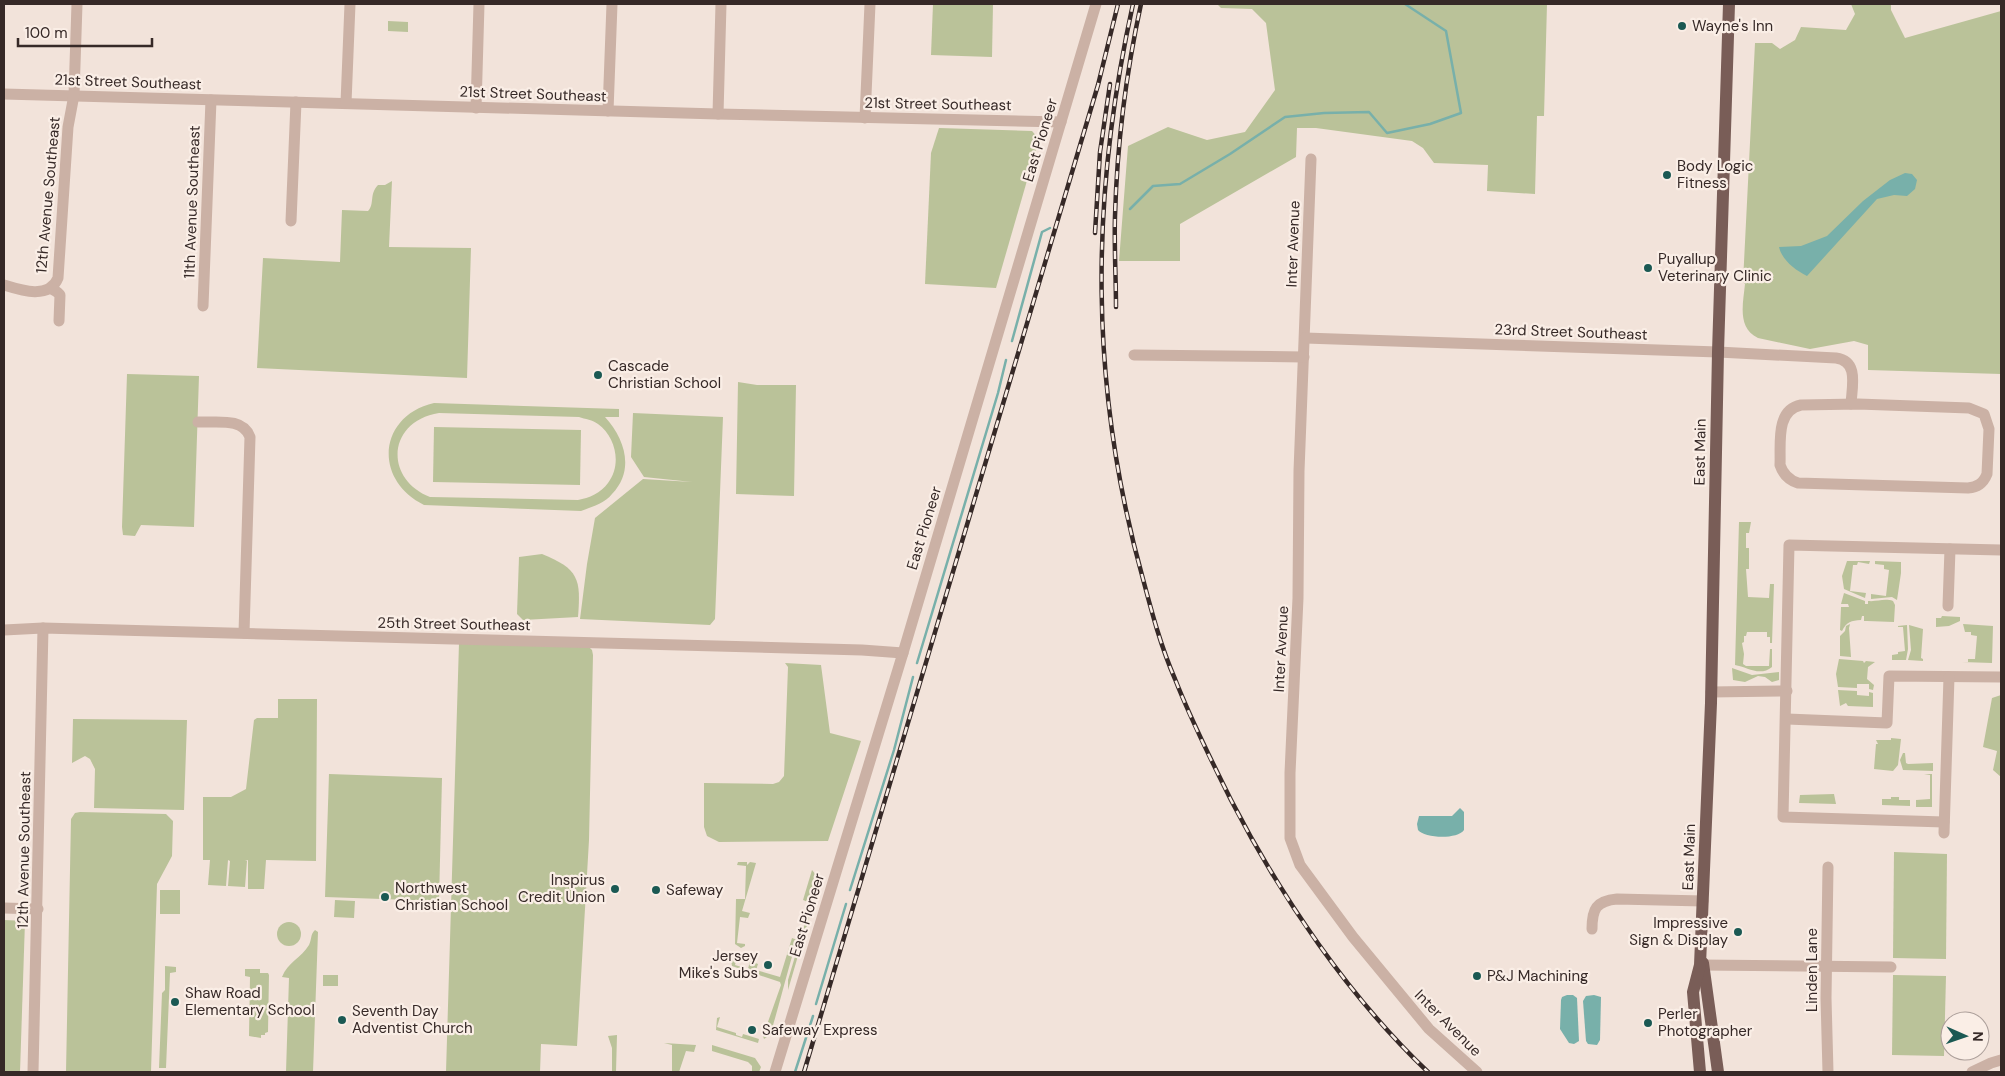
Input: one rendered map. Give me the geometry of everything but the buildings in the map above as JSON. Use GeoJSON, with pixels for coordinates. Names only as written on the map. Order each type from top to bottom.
{"type":"FeatureCollection","features":[{"type":"Feature","properties":{"kind":"main road","name":"East Main"},"geometry":{"type":"LineString","coordinates":[[1718,1072],[1709,1005],[1701,964],[1711,692],[1718,352],[1729,4]]}},
{"type":"Feature","properties":{"kind":"main road","name":"East Main"},"geometry":{"type":"LineString","coordinates":[[1700,1072],[1693,992],[1701,964]]}},
{"type":"Feature","properties":{"kind":"main road","name":"East Main"},"geometry":{"type":"LineString","coordinates":[[1706,1072],[1709,1005]]}},
{"type":"Feature","properties":{"kind":"street","name":"12th Avenue Southeast"},"geometry":{"type":"LineString","coordinates":[[59,322],[60,295],[50,288],[56,282],[60,265],[68,127],[74,95],[77,4]]}},
{"type":"Feature","properties":{"kind":"street"},"geometry":{"type":"LineString","coordinates":[[346,103],[350,4]]}},
{"type":"Feature","properties":{"kind":"street"},"geometry":{"type":"LineString","coordinates":[[476,108],[479,4]]}},
{"type":"Feature","properties":{"kind":"street"},"geometry":{"type":"LineString","coordinates":[[608,111],[612,4]]}},
{"type":"Feature","properties":{"kind":"street"},"geometry":{"type":"LineString","coordinates":[[718,114],[721,4]]}},
{"type":"Feature","properties":{"kind":"street"},"geometry":{"type":"LineString","coordinates":[[865,118],[870,4]]}},
{"type":"Feature","properties":{"kind":"street","name":"East Pioneer"},"geometry":{"type":"LineString","coordinates":[[775,1072],[1096,4]]}},
{"type":"Feature","properties":{"kind":"street","name":"21st Street Southeast"},"geometry":{"type":"LineString","coordinates":[[4,94],[1061,122]]}},
{"type":"Feature","properties":{"kind":"street","name":"11th Avenue Southeast"},"geometry":{"type":"LineString","coordinates":[[203,306],[211,100]]}},
{"type":"Feature","properties":{"kind":"street"},"geometry":{"type":"LineString","coordinates":[[292,221],[296,102]]}},
{"type":"Feature","properties":{"kind":"street","name":"Inter Avenue"},"geometry":{"type":"LineString","coordinates":[[1311,159],[1299,471],[1298,605],[1290,773],[1290,838],[1300,865],[1353,937],[1429,1029],[1477,1072]]}},
{"type":"Feature","properties":{"kind":"street"},"geometry":{"type":"LineString","coordinates":[[4,285],[30,292],[38,292],[50,288]]}},
{"type":"Feature","properties":{"kind":"street","name":"23rd Street Southeast"},"geometry":{"type":"LineString","coordinates":[[1305,338],[1718,352],[1836,358],[1846,360],[1851,367],[1851,404]]}},
{"type":"Feature","properties":{"kind":"street"},"geometry":{"type":"LineString","coordinates":[[1134,354],[1304,357]]}},
{"type":"Feature","properties":{"kind":"street"},"geometry":{"type":"LineString","coordinates":[[1851,404],[1969,408],[1984,414],[1989,429],[1985,480],[1978,486],[1968,488],[1798,483],[1788,478],[1780,465],[1783,422],[1788,412],[1792,408],[1801,405],[1851,404]]}},
{"type":"Feature","properties":{"kind":"street"},"geometry":{"type":"LineString","coordinates":[[198,422],[237,424],[245,428],[250,437],[244,633]]}},
{"type":"Feature","properties":{"kind":"street"},"geometry":{"type":"LineString","coordinates":[[1949,677],[1944,828],[1783,817],[1789,545],[2001,550]]}},
{"type":"Feature","properties":{"kind":"street"},"geometry":{"type":"LineString","coordinates":[[1948,606],[1950,549]]}},
{"type":"Feature","properties":{"kind":"street","name":"12th Avenue Southeast"},"geometry":{"type":"LineString","coordinates":[[33,1072],[43,628]]}},
{"type":"Feature","properties":{"kind":"street","name":"25th Street Southeast"},"geometry":{"type":"LineString","coordinates":[[4,630],[43,628],[244,633],[862,650],[902,653]]}},
{"type":"Feature","properties":{"kind":"street"},"geometry":{"type":"LineString","coordinates":[[1786,719],[1888,723],[1889,676],[2001,677]]}},
{"type":"Feature","properties":{"kind":"street"},"geometry":{"type":"LineString","coordinates":[[1711,692],[1787,691]]}},
{"type":"Feature","properties":{"kind":"street","name":"Linden Lane"},"geometry":{"type":"LineString","coordinates":[[1828,867],[1826,966],[1828,1072]]}},
{"type":"Feature","properties":{"kind":"street"},"geometry":{"type":"LineString","coordinates":[[1592,929],[1592,916],[1598,904],[1606,900],[1703,901]]}},
{"type":"Feature","properties":{"kind":"street"},"geometry":{"type":"LineString","coordinates":[[4,908],[38,909]]}},
{"type":"Feature","properties":{"kind":"street"},"geometry":{"type":"LineString","coordinates":[[1701,964],[1892,967]]}},
{"type":"Feature","properties":{"kind":"street"},"geometry":{"type":"LineString","coordinates":[[1972,1072],[2001,1060]]}},
{"type":"Feature","properties":{"kind":"green space"},"geometry":{"type":"Polygon","coordinates":[[[933,4],[993,4],[992,57],[931,55],[933,4]]]}},
{"type":"Feature","properties":{"kind":"green space"},"geometry":{"type":"Polygon","coordinates":[[[1217,4],[1547,4],[1544,116],[1537,116],[1535,194],[1487,191],[1488,165],[1434,163],[1423,148],[1412,141],[1316,128],[1297,128],[1296,157],[1180,224],[1180,261],[1119,261],[1128,146],[1168,127],[1207,140],[1245,132],[1275,90],[1266,23],[1252,9],[1221,8],[1217,4]]]}},
{"type":"Feature","properties":{"kind":"green space"},"geometry":{"type":"Polygon","coordinates":[[[1851,4],[1891,4],[1891,10],[1905,38],[2001,11],[2001,374],[1868,370],[1868,345],[1854,341],[1810,349],[1758,338],[1751,334],[1744,322],[1745,284],[1743,282],[1755,43],[1772,43],[1780,49],[1795,40],[1801,27],[1846,30],[1855,14],[1851,4]]]}},
{"type":"Feature","properties":{"kind":"green space"},"geometry":{"type":"Polygon","coordinates":[[[388,21],[408,22],[408,32],[388,31],[388,21]]]}},
{"type":"Feature","properties":{"kind":"green space"},"geometry":{"type":"Polygon","coordinates":[[[939,128],[1032,131],[1039,139],[996,288],[925,284],[931,153],[939,128]]]}},
{"type":"Feature","properties":{"kind":"green space"},"geometry":{"type":"Polygon","coordinates":[[[392,181],[389,247],[471,248],[467,378],[257,368],[263,258],[340,262],[342,210],[368,211],[375,188],[378,185],[385,185],[392,181]]]}},
{"type":"Feature","properties":{"kind":"green space"},"geometry":{"type":"Polygon","coordinates":[[[127,374],[199,376],[194,527],[141,525],[135,536],[123,535],[127,374]]]}},
{"type":"Feature","properties":{"kind":"green space"},"geometry":{"type":"Polygon","coordinates":[[[738,382],[757,385],[796,385],[794,496],[736,494],[738,382]]]}},
{"type":"Feature","properties":{"kind":"green space"},"geometry":{"type":"Polygon","coordinates":[[[434,403],[619,409],[619,417],[605,417],[618,435],[622,445],[625,455],[623,475],[619,485],[606,500],[581,511],[424,505],[407,494],[396,480],[390,465],[389,450],[393,434],[402,421],[415,410],[434,403]],[[439,413],[422,418],[409,427],[401,438],[398,451],[399,464],[404,477],[415,488],[430,497],[582,499],[605,487],[612,476],[616,460],[613,444],[604,430],[598,424],[579,417],[439,413]]]}},
{"type":"Feature","properties":{"kind":"green space"},"geometry":{"type":"Polygon","coordinates":[[[633,413],[723,417],[715,619],[710,625],[580,619],[595,518],[643,479],[692,482],[644,477],[631,457],[633,413]]]}},
{"type":"Feature","properties":{"kind":"green space"},"geometry":{"type":"Polygon","coordinates":[[[434,427],[581,430],[580,485],[433,482],[434,427]]]}},
{"type":"Feature","properties":{"kind":"green space"},"geometry":{"type":"Polygon","coordinates":[[[1739,522],[1751,522],[1749,533],[1746,533],[1746,548],[1749,548],[1749,569],[1746,569],[1748,597],[1769,598],[1770,584],[1774,584],[1772,643],[1770,643],[1770,637],[1767,637],[1767,632],[1747,632],[1742,643],[1743,664],[1746,666],[1769,666],[1770,649],[1772,649],[1772,667],[1763,671],[1754,671],[1735,665],[1739,522]]]}},
{"type":"Feature","properties":{"kind":"green space"},"geometry":{"type":"Polygon","coordinates":[[[542,554],[564,565],[575,577],[579,593],[578,617],[523,620],[517,614],[519,557],[542,554]]]}},
{"type":"Feature","properties":{"kind":"green space"},"geometry":{"type":"Polygon","coordinates":[[[1847,561],[1870,561],[1869,564],[1858,562],[1857,565],[1853,565],[1850,591],[1866,593],[1865,598],[1844,589],[1842,576],[1847,561]]]}},
{"type":"Feature","properties":{"kind":"green space"},"geometry":{"type":"Polygon","coordinates":[[[1875,561],[1901,562],[1897,600],[1892,597],[1871,599],[1871,594],[1886,596],[1889,570],[1884,569],[1884,565],[1875,564],[1875,561]]]}},
{"type":"Feature","properties":{"kind":"green space"},"geometry":{"type":"Polygon","coordinates":[[[1844,593],[1865,601],[1865,604],[1868,604],[1868,601],[1893,601],[1895,605],[1894,622],[1864,621],[1864,616],[1862,616],[1861,620],[1850,622],[1842,631],[1840,630],[1841,607],[1849,607],[1848,604],[1841,604],[1844,593]]]}},
{"type":"Feature","properties":{"kind":"green space"},"geometry":{"type":"Polygon","coordinates":[[[1942,616],[1960,617],[1960,621],[1949,626],[1936,627],[1936,618],[1941,618],[1942,616]]]}},
{"type":"Feature","properties":{"kind":"green space"},"geometry":{"type":"Polygon","coordinates":[[[1850,624],[1851,657],[1840,656],[1840,636],[1845,631],[1846,626],[1850,624]]]}},
{"type":"Feature","properties":{"kind":"green space"},"geometry":{"type":"Polygon","coordinates":[[[1963,624],[1993,626],[1992,663],[1962,662],[1968,662],[1968,659],[1975,659],[1977,636],[1971,635],[1971,632],[1965,632],[1963,624]]]}},
{"type":"Feature","properties":{"kind":"green space"},"geometry":{"type":"Polygon","coordinates":[[[1907,625],[1908,649],[1906,660],[1892,660],[1892,655],[1905,651],[1903,627],[1898,626],[1907,625]]]}},
{"type":"Feature","properties":{"kind":"green space"},"geometry":{"type":"Polygon","coordinates":[[[1909,625],[1923,629],[1921,658],[1923,661],[1908,660],[1911,650],[1909,625]]]}},
{"type":"Feature","properties":{"kind":"green space"},"geometry":{"type":"Polygon","coordinates":[[[459,643],[589,647],[593,655],[589,840],[577,1046],[541,1044],[540,1072],[446,1072],[459,643]]]}},
{"type":"Feature","properties":{"kind":"green space"},"geometry":{"type":"Polygon","coordinates":[[[1839,659],[1863,661],[1864,663],[1866,661],[1875,662],[1868,667],[1867,679],[1874,685],[1873,690],[1869,689],[1869,684],[1857,684],[1857,688],[1838,687],[1836,674],[1839,659]]]}},
{"type":"Feature","properties":{"kind":"green space"},"geometry":{"type":"Polygon","coordinates":[[[785,663],[821,665],[830,733],[861,741],[828,841],[719,842],[707,836],[704,827],[704,783],[773,784],[779,782],[784,776],[788,667],[785,663]]]}},
{"type":"Feature","properties":{"kind":"green space"},"geometry":{"type":"Polygon","coordinates":[[[1732,668],[1752,675],[1779,672],[1779,680],[1772,682],[1765,677],[1758,676],[1745,682],[1733,680],[1732,668]]]}},
{"type":"Feature","properties":{"kind":"green space"},"geometry":{"type":"Polygon","coordinates":[[[1838,690],[1857,691],[1857,695],[1869,696],[1869,692],[1873,693],[1873,707],[1848,706],[1846,703],[1840,706],[1838,690]]]}},
{"type":"Feature","properties":{"kind":"green space"},"geometry":{"type":"Polygon","coordinates":[[[2001,695],[2001,777],[1993,770],[1997,751],[1983,747],[1992,698],[2001,695]]]}},
{"type":"Feature","properties":{"kind":"green space"},"geometry":{"type":"Polygon","coordinates":[[[278,699],[317,699],[316,861],[266,860],[264,889],[248,889],[248,860],[245,861],[247,861],[245,887],[228,886],[230,861],[228,860],[226,886],[208,885],[210,860],[203,860],[203,797],[231,797],[246,789],[254,720],[257,718],[278,718],[278,699]]]}},
{"type":"Feature","properties":{"kind":"green space"},"geometry":{"type":"Polygon","coordinates":[[[73,719],[187,720],[184,810],[94,808],[95,769],[90,759],[85,756],[72,763],[73,719]]]}},
{"type":"Feature","properties":{"kind":"green space"},"geometry":{"type":"Polygon","coordinates":[[[1891,738],[1901,739],[1898,765],[1893,771],[1874,769],[1876,744],[1878,744],[1876,740],[1891,740],[1891,738]]]}},
{"type":"Feature","properties":{"kind":"green space"},"geometry":{"type":"Polygon","coordinates":[[[1903,753],[1905,753],[1906,763],[1933,763],[1933,771],[1903,770],[1900,760],[1903,753]]]}},
{"type":"Feature","properties":{"kind":"green space"},"geometry":{"type":"Polygon","coordinates":[[[329,774],[442,778],[439,901],[325,897],[329,774]]]}},
{"type":"Feature","properties":{"kind":"green space"},"geometry":{"type":"Polygon","coordinates":[[[1924,774],[1932,774],[1932,807],[1916,807],[1916,800],[1930,799],[1930,775],[1924,774]]]}},
{"type":"Feature","properties":{"kind":"green space"},"geometry":{"type":"Polygon","coordinates":[[[1834,794],[1836,804],[1799,803],[1800,795],[1834,794]]]}},
{"type":"Feature","properties":{"kind":"green space"},"geometry":{"type":"Polygon","coordinates":[[[1891,797],[1899,797],[1899,800],[1910,800],[1910,806],[1882,805],[1882,799],[1891,799],[1891,797]]]}},
{"type":"Feature","properties":{"kind":"green space"},"geometry":{"type":"Polygon","coordinates":[[[75,813],[166,814],[173,821],[172,856],[157,884],[151,1072],[66,1072],[71,819],[75,813]]]}},
{"type":"Feature","properties":{"kind":"green space"},"geometry":{"type":"Polygon","coordinates":[[[1894,852],[1947,854],[1946,959],[1893,958],[1894,852]]]}},
{"type":"Feature","properties":{"kind":"green space"},"geometry":{"type":"Polygon","coordinates":[[[738,862],[747,862],[747,865],[750,862],[756,863],[742,911],[750,913],[748,918],[740,917],[737,943],[745,944],[741,948],[735,944],[736,899],[745,899],[746,866],[737,865],[738,862]]]}},
{"type":"Feature","properties":{"kind":"green space"},"geometry":{"type":"Polygon","coordinates":[[[812,870],[816,875],[808,902],[803,900],[812,870]]]}},
{"type":"Feature","properties":{"kind":"green space"},"geometry":{"type":"Polygon","coordinates":[[[819,876],[819,884],[788,990],[788,980],[819,876]]]}},
{"type":"Feature","properties":{"kind":"green space"},"geometry":{"type":"Polygon","coordinates":[[[160,890],[180,890],[180,914],[160,914],[160,890]]]}},
{"type":"Feature","properties":{"kind":"green space"},"geometry":{"type":"Polygon","coordinates":[[[335,900],[355,901],[354,918],[334,917],[335,900]]]}},
{"type":"Feature","properties":{"kind":"green space"},"geometry":{"type":"Polygon","coordinates":[[[4,920],[25,921],[20,1072],[4,1071],[4,920]]]}},
{"type":"Feature","properties":{"kind":"green space"},"geometry":{"type":"Polygon","coordinates":[[[289,922],[298,925],[301,934],[298,943],[289,946],[280,943],[277,934],[280,925],[289,922]]]}},
{"type":"Feature","properties":{"kind":"green space"},"geometry":{"type":"Polygon","coordinates":[[[315,930],[318,932],[313,1072],[286,1072],[289,978],[282,977],[309,945],[315,930]]]}},
{"type":"Feature","properties":{"kind":"green space"},"geometry":{"type":"Polygon","coordinates":[[[792,938],[797,940],[770,1035],[764,1039],[763,1036],[781,985],[780,982],[732,966],[731,959],[737,957],[735,965],[748,969],[750,961],[758,964],[756,970],[780,977],[792,938]]]}},
{"type":"Feature","properties":{"kind":"green space"},"geometry":{"type":"Polygon","coordinates":[[[165,966],[176,967],[176,972],[170,973],[166,1068],[159,1068],[162,993],[165,990],[165,966]]]}},
{"type":"Feature","properties":{"kind":"green space"},"geometry":{"type":"Polygon","coordinates":[[[245,969],[260,969],[260,973],[268,973],[269,975],[268,1032],[265,1035],[261,1035],[261,1038],[249,1036],[250,977],[245,976],[245,969]]]}},
{"type":"Feature","properties":{"kind":"green space"},"geometry":{"type":"Polygon","coordinates":[[[323,975],[338,975],[338,986],[323,986],[323,975]]]}},
{"type":"Feature","properties":{"kind":"green space"},"geometry":{"type":"Polygon","coordinates":[[[1893,975],[1946,976],[1945,1011],[1940,1011],[1940,1056],[1892,1055],[1893,975]]]}},
{"type":"Feature","properties":{"kind":"green space"},"geometry":{"type":"Polygon","coordinates":[[[720,1017],[717,1027],[742,1037],[743,1034],[759,1039],[758,1043],[716,1030],[717,1018],[720,1017]]]}},
{"type":"Feature","properties":{"kind":"green space"},"geometry":{"type":"Polygon","coordinates":[[[617,1035],[616,1072],[612,1072],[612,1048],[608,1036],[617,1035]]]}},
{"type":"Feature","properties":{"kind":"green space"},"geometry":{"type":"Polygon","coordinates":[[[664,1043],[696,1045],[694,1052],[686,1051],[679,1072],[672,1072],[672,1045],[664,1043]]]}},
{"type":"Feature","properties":{"kind":"green space"},"geometry":{"type":"Polygon","coordinates":[[[712,1045],[755,1058],[761,1067],[759,1072],[752,1072],[752,1066],[748,1062],[712,1051],[712,1045]]]}},
{"type":"Feature","properties":{"kind":"water"},"geometry":{"type":"Polygon","coordinates":[[[1905,173],[1912,174],[1917,180],[1915,189],[1907,196],[1894,195],[1877,199],[1807,276],[1794,268],[1783,256],[1779,247],[1801,246],[1827,236],[1863,201],[1890,180],[1905,173]]]}},
{"type":"Feature","properties":{"kind":"water"},"geometry":{"type":"Polygon","coordinates":[[[1460,808],[1464,812],[1464,830],[1460,833],[1441,837],[1427,835],[1418,830],[1419,816],[1452,816],[1460,808]]]}},
{"type":"Feature","properties":{"kind":"water"},"geometry":{"type":"Polygon","coordinates":[[[1573,995],[1577,998],[1579,1041],[1574,1044],[1569,1043],[1560,1029],[1561,1000],[1562,997],[1573,995]]]}},
{"type":"Feature","properties":{"kind":"water"},"geometry":{"type":"Polygon","coordinates":[[[1594,995],[1601,997],[1600,1040],[1597,1045],[1588,1044],[1586,1041],[1583,1001],[1586,996],[1594,995]]]}},
{"type":"Feature","properties":{"kind":"waterway"},"geometry":{"type":"LineString","coordinates":[[1130,209],[1153,186],[1180,184],[1230,154],[1285,117],[1324,113],[1369,112],[1387,133],[1430,124],[1461,113],[1446,31],[1405,4]]}},
{"type":"Feature","properties":{"kind":"waterway"},"geometry":{"type":"LineString","coordinates":[[1012,341],[1042,232],[1050,228]]}},
{"type":"Feature","properties":{"kind":"waterway"},"geometry":{"type":"LineString","coordinates":[[917,663],[998,393],[1006,360]]}},
{"type":"Feature","properties":{"kind":"waterway"},"geometry":{"type":"LineString","coordinates":[[850,890],[894,750],[913,677]]}},
{"type":"Feature","properties":{"kind":"waterway"},"geometry":{"type":"LineString","coordinates":[[816,1004],[846,904]]}},
{"type":"Feature","properties":{"kind":"waterway"},"geometry":{"type":"LineString","coordinates":[[795,1072],[813,1016]]}},
{"type":"Feature","properties":{"kind":"railway"},"geometry":{"type":"LineString","coordinates":[[804,1072],[1098,85],[1118,4]]}},
{"type":"Feature","properties":{"kind":"railway"},"geometry":{"type":"LineString","coordinates":[[1133,4],[1119,77],[1109,149],[1103,221],[1102,292],[1105,364],[1113,435],[1125,507],[1157,630],[1165,655],[1194,725],[1231,800],[1294,909],[1344,979],[1371,1012],[1428,1072]]}},
{"type":"Feature","properties":{"kind":"railway"},"geometry":{"type":"LineString","coordinates":[[1116,307],[1115,227],[1120,136],[1131,56],[1141,4]]}},
{"type":"Feature","properties":{"kind":"railway"},"geometry":{"type":"LineString","coordinates":[[1095,233],[1100,152],[1110,84]]}},
{"type":"Feature","properties":{"kind":"place","name":"Wayne's Inn"},"geometry":{"type":"Point","coordinates":[1682,26]}},
{"type":"Feature","properties":{"kind":"place","name":"Body Logic Fitness"},"geometry":{"type":"Point","coordinates":[1667,175]}},
{"type":"Feature","properties":{"kind":"place","name":"Puyallup Veterinary Clinic"},"geometry":{"type":"Point","coordinates":[1648,268]}},
{"type":"Feature","properties":{"kind":"place","name":"Cascade Christian School"},"geometry":{"type":"Point","coordinates":[598,375]}},
{"type":"Feature","properties":{"kind":"place","name":"Inspirus Credit Union"},"geometry":{"type":"Point","coordinates":[615,889]}},
{"type":"Feature","properties":{"kind":"place","name":"Safeway"},"geometry":{"type":"Point","coordinates":[656,890]}},
{"type":"Feature","properties":{"kind":"place","name":"Northwest Christian School"},"geometry":{"type":"Point","coordinates":[385,897]}},
{"type":"Feature","properties":{"kind":"place","name":"Impressive Sign & Display"},"geometry":{"type":"Point","coordinates":[1738,932]}},
{"type":"Feature","properties":{"kind":"place","name":"Jersey Mike's Subs"},"geometry":{"type":"Point","coordinates":[768,965]}},
{"type":"Feature","properties":{"kind":"place","name":"P&J Machining"},"geometry":{"type":"Point","coordinates":[1477,976]}},
{"type":"Feature","properties":{"kind":"place","name":"Shaw Road Elementary School"},"geometry":{"type":"Point","coordinates":[175,1002]}},
{"type":"Feature","properties":{"kind":"place","name":"Seventh Day Adventist Church"},"geometry":{"type":"Point","coordinates":[342,1020]}},
{"type":"Feature","properties":{"kind":"place","name":"Perler Photographer"},"geometry":{"type":"Point","coordinates":[1648,1023]}},
{"type":"Feature","properties":{"kind":"place","name":"Safeway Express"},"geometry":{"type":"Point","coordinates":[752,1030]}}]}
